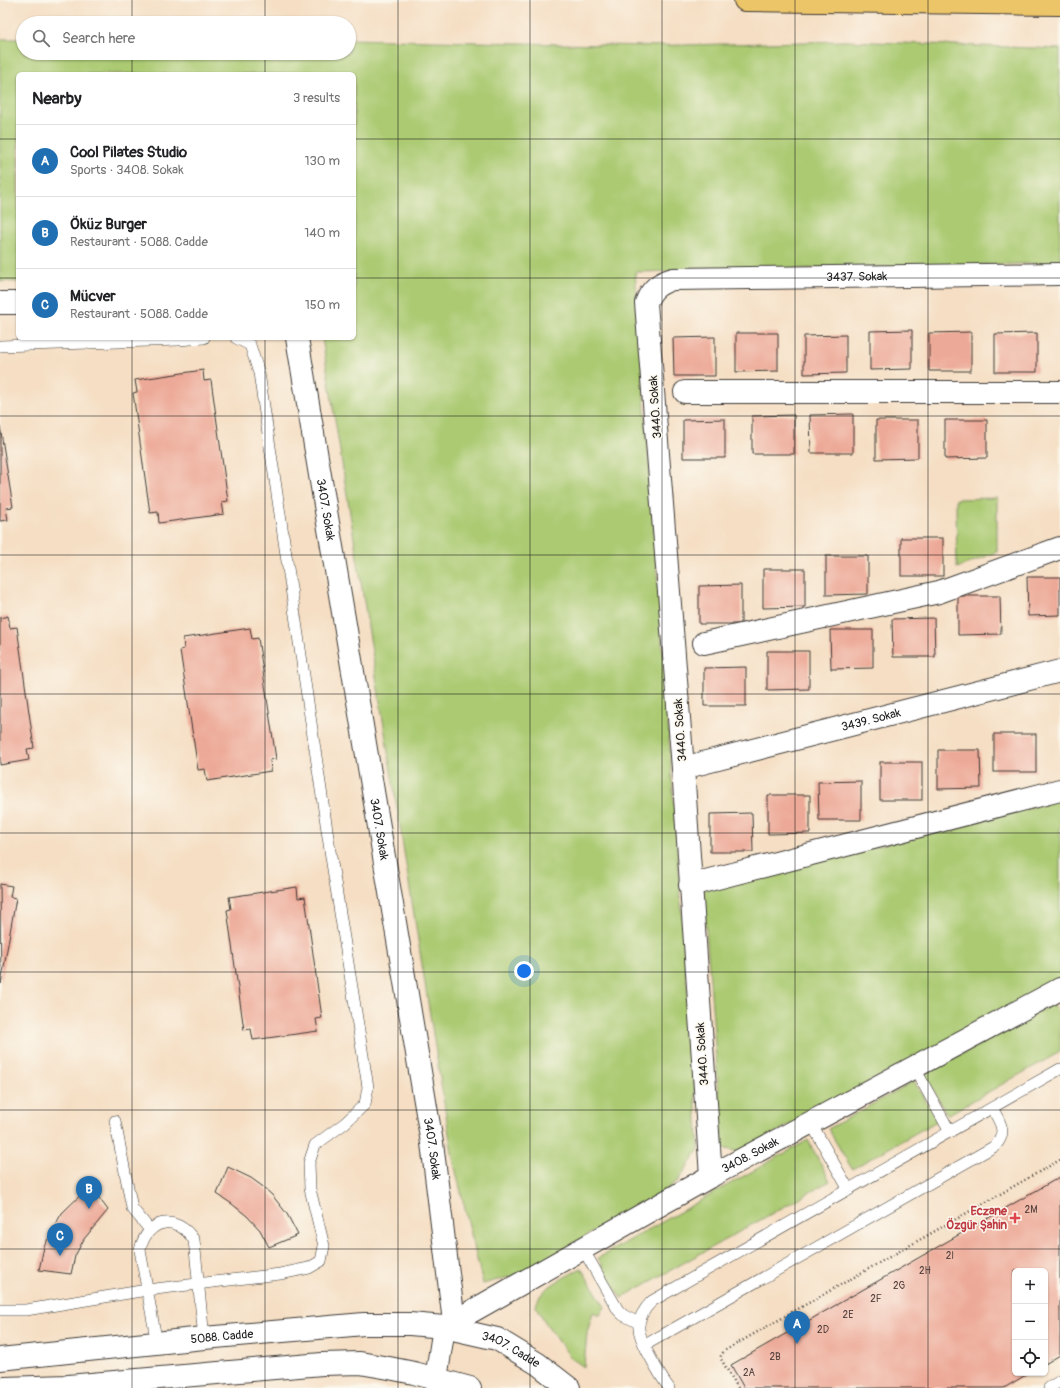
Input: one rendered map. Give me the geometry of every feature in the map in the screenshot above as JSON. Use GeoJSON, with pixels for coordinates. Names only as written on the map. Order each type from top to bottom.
{"type":"FeatureCollection","features":[{"type":"Feature","properties":{"kind":"highway"},"geometry":{"type":"LineString","coordinates":[[745,0],[1060,4]]}},
{"type":"Feature","properties":{"kind":"street","name":"3437. Sokak"},"geometry":{"type":"LineString","coordinates":[[655,288],[663,282],[673,279],[1060,274]]}},
{"type":"Feature","properties":{"kind":"street","name":"3440. Sokak"},"geometry":{"type":"LineString","coordinates":[[655,288],[649,295],[646,303],[683,768],[711,1176]]}},
{"type":"Feature","properties":{"kind":"street"},"geometry":{"type":"LineString","coordinates":[[0,303],[16,303]]}},
{"type":"Feature","properties":{"kind":"street","name":"3407. Sokak"},"geometry":{"type":"LineString","coordinates":[[297,340],[432,1143],[449,1325],[436,1379]]}},
{"type":"Feature","properties":{"kind":"street"},"geometry":{"type":"LineString","coordinates":[[685,392],[1060,392]]}},
{"type":"Feature","properties":{"kind":"street"},"geometry":{"type":"LineString","coordinates":[[704,643],[939,592],[1060,548]]}},
{"type":"Feature","properties":{"kind":"street","name":"3439. Sokak"},"geometry":{"type":"LineString","coordinates":[[683,768],[1060,671]]}},
{"type":"Feature","properties":{"kind":"street"},"geometry":{"type":"LineString","coordinates":[[690,885],[1060,790]]}},
{"type":"Feature","properties":{"kind":"street","name":"3408. Sokak"},"geometry":{"type":"LineString","coordinates":[[449,1325],[711,1176],[914,1067],[1058,993]]}},
{"type":"Feature","properties":{"kind":"street","name":"5088. Cadde"},"geometry":{"type":"LineString","coordinates":[[0,1359],[204,1338],[364,1324],[449,1325]]}},
{"type":"Feature","properties":{"kind":"street","name":"3407. Cadde"},"geometry":{"type":"LineString","coordinates":[[449,1325],[497,1339],[538,1364],[568,1388]]}},
{"type":"Feature","properties":{"kind":"street"},"geometry":{"type":"LineString","coordinates":[[4,1388],[69,1387],[322,1364],[360,1364],[395,1369],[470,1388]]}},
{"type":"Feature","properties":{"kind":"lane"},"geometry":{"type":"LineString","coordinates":[[0,346],[178,340]]}},
{"type":"Feature","properties":{"kind":"lane"},"geometry":{"type":"LineString","coordinates":[[0,1310],[26,1310],[147,1290],[280,1274],[310,1268],[321,1261],[324,1246],[310,1189],[309,1163],[315,1145],[345,1123],[365,1104],[368,1087],[331,857],[259,372],[250,345],[240,340]]}},
{"type":"Feature","properties":{"kind":"lane"},"geometry":{"type":"LineString","coordinates":[[914,1067],[950,1132]]}},
{"type":"Feature","properties":{"kind":"lane"},"geometry":{"type":"LineString","coordinates":[[669,1388],[644,1345],[639,1329],[639,1323],[644,1309],[652,1301],[1060,1069]]}},
{"type":"Feature","properties":{"kind":"lane"},"geometry":{"type":"LineString","coordinates":[[644,1345],[995,1146],[1002,1136],[1002,1129],[992,1108]]}},
{"type":"Feature","properties":{"kind":"lane"},"geometry":{"type":"LineString","coordinates":[[115,1121],[132,1208],[150,1230]]}},
{"type":"Feature","properties":{"kind":"lane"},"geometry":{"type":"LineString","coordinates":[[811,1122],[849,1190]]}},
{"type":"Feature","properties":{"kind":"lane"},"geometry":{"type":"LineString","coordinates":[[157,1344],[140,1250],[144,1236],[158,1225],[165,1223],[171,1223],[184,1227],[194,1240],[204,1338]]}},
{"type":"Feature","properties":{"kind":"lane"},"geometry":{"type":"LineString","coordinates":[[583,1249],[618,1310],[623,1315],[639,1323]]}},
{"type":"Feature","properties":{"kind":"lane"},"geometry":{"type":"LineString","coordinates":[[1049,1388],[1060,1381]]}},
{"type":"Feature","properties":{"kind":"path"},"geometry":{"type":"LineString","coordinates":[[738,1388],[721,1359],[724,1351],[1060,1160]]}},
{"type":"Feature","properties":{"kind":"green space"},"geometry":{"type":"Polygon","coordinates":[[[0,39],[16,39],[16,60],[356,60],[356,39],[645,46],[846,41],[1060,49],[1060,263],[635,272],[699,1149],[678,1181],[661,1193],[520,1274],[483,1284],[453,1159],[322,340],[356,340],[356,72],[16,72],[16,282],[0,281],[0,39]]]}},
{"type":"Feature","properties":{"kind":"green space"},"geometry":{"type":"Polygon","coordinates":[[[997,498],[997,552],[957,568],[956,499],[997,498]]]}},
{"type":"Feature","properties":{"kind":"green space"},"geometry":{"type":"Polygon","coordinates":[[[1060,800],[1060,980],[739,1152],[723,1148],[703,890],[1060,800]]]}},
{"type":"Feature","properties":{"kind":"green space"},"geometry":{"type":"Polygon","coordinates":[[[1053,1004],[1060,1018],[1060,1052],[947,1115],[925,1074],[1053,1004]]]}},
{"type":"Feature","properties":{"kind":"green space"},"geometry":{"type":"Polygon","coordinates":[[[914,1081],[937,1121],[852,1169],[828,1129],[914,1081]]]}},
{"type":"Feature","properties":{"kind":"green space"},"geometry":{"type":"Polygon","coordinates":[[[808,1140],[830,1181],[621,1298],[598,1258],[808,1140]]]}},
{"type":"Feature","properties":{"kind":"green space"},"geometry":{"type":"Polygon","coordinates":[[[581,1268],[605,1307],[600,1315],[593,1312],[587,1333],[584,1367],[571,1358],[536,1307],[541,1294],[561,1279],[581,1268]]]}},
{"type":"Feature","properties":{"kind":"building"},"geometry":{"type":"Polygon","coordinates":[[[912,330],[912,369],[870,370],[870,331],[912,330]]]}},
{"type":"Feature","properties":{"kind":"building"},"geometry":{"type":"Polygon","coordinates":[[[971,332],[971,371],[929,371],[929,333],[971,332]]]}},
{"type":"Feature","properties":{"kind":"building"},"geometry":{"type":"Polygon","coordinates":[[[736,333],[778,333],[778,371],[736,372],[736,333]]]}},
{"type":"Feature","properties":{"kind":"building"},"geometry":{"type":"Polygon","coordinates":[[[1037,333],[1037,372],[995,372],[995,334],[1037,333]]]}},
{"type":"Feature","properties":{"kind":"building"},"geometry":{"type":"Polygon","coordinates":[[[846,335],[846,373],[804,374],[804,336],[846,335]]]}},
{"type":"Feature","properties":{"kind":"building"},"geometry":{"type":"Polygon","coordinates":[[[715,337],[715,376],[674,376],[673,338],[715,337]]]}},
{"type":"Feature","properties":{"kind":"building"},"geometry":{"type":"Polygon","coordinates":[[[203,370],[204,381],[211,380],[228,501],[222,502],[224,514],[159,523],[158,512],[150,513],[133,393],[137,392],[135,380],[203,370]]]}},
{"type":"Feature","properties":{"kind":"building"},"geometry":{"type":"Polygon","coordinates":[[[853,414],[853,453],[811,453],[810,415],[853,414]]]}},
{"type":"Feature","properties":{"kind":"building"},"geometry":{"type":"Polygon","coordinates":[[[794,415],[794,454],[752,454],[752,416],[794,415]]]}},
{"type":"Feature","properties":{"kind":"building"},"geometry":{"type":"Polygon","coordinates":[[[725,419],[725,458],[683,458],[683,420],[725,419]]]}},
{"type":"Feature","properties":{"kind":"building"},"geometry":{"type":"Polygon","coordinates":[[[876,420],[918,420],[918,458],[876,459],[876,420]]]}},
{"type":"Feature","properties":{"kind":"building"},"geometry":{"type":"Polygon","coordinates":[[[945,420],[987,420],[987,458],[945,459],[945,420]]]}},
{"type":"Feature","properties":{"kind":"building"},"geometry":{"type":"Polygon","coordinates":[[[0,426],[13,507],[6,508],[8,520],[0,521],[0,426]]]}},
{"type":"Feature","properties":{"kind":"building"},"geometry":{"type":"Polygon","coordinates":[[[901,538],[943,538],[943,576],[901,576],[901,538]]]}},
{"type":"Feature","properties":{"kind":"building"},"geometry":{"type":"Polygon","coordinates":[[[826,556],[868,556],[868,594],[826,595],[826,556]]]}},
{"type":"Feature","properties":{"kind":"building"},"geometry":{"type":"Polygon","coordinates":[[[763,569],[805,569],[805,607],[763,608],[763,569]]]}},
{"type":"Feature","properties":{"kind":"building"},"geometry":{"type":"Polygon","coordinates":[[[1027,577],[1060,577],[1060,615],[1028,616],[1027,577]]]}},
{"type":"Feature","properties":{"kind":"building"},"geometry":{"type":"Polygon","coordinates":[[[741,585],[741,624],[699,624],[699,586],[741,585]]]}},
{"type":"Feature","properties":{"kind":"building"},"geometry":{"type":"Polygon","coordinates":[[[958,596],[1000,596],[1001,634],[958,635],[958,596]]]}},
{"type":"Feature","properties":{"kind":"building"},"geometry":{"type":"Polygon","coordinates":[[[8,616],[10,628],[17,627],[34,748],[27,749],[29,760],[0,765],[0,618],[8,616]]]}},
{"type":"Feature","properties":{"kind":"building"},"geometry":{"type":"Polygon","coordinates":[[[934,618],[935,657],[893,657],[892,619],[934,618]]]}},
{"type":"Feature","properties":{"kind":"building"},"geometry":{"type":"Polygon","coordinates":[[[250,628],[252,639],[258,638],[276,759],[270,760],[271,771],[207,781],[205,769],[198,770],[180,650],[184,649],[183,638],[250,628]]]}},
{"type":"Feature","properties":{"kind":"building"},"geometry":{"type":"Polygon","coordinates":[[[830,630],[873,630],[873,668],[831,669],[830,630]]]}},
{"type":"Feature","properties":{"kind":"building"},"geometry":{"type":"Polygon","coordinates":[[[767,651],[809,651],[809,689],[767,690],[767,651]]]}},
{"type":"Feature","properties":{"kind":"building"},"geometry":{"type":"Polygon","coordinates":[[[746,667],[746,706],[704,706],[704,668],[746,667]]]}},
{"type":"Feature","properties":{"kind":"building"},"geometry":{"type":"Polygon","coordinates":[[[994,734],[1036,734],[1036,772],[994,772],[994,734]]]}},
{"type":"Feature","properties":{"kind":"building"},"geometry":{"type":"Polygon","coordinates":[[[938,750],[980,750],[981,788],[938,789],[938,750]]]}},
{"type":"Feature","properties":{"kind":"building"},"geometry":{"type":"Polygon","coordinates":[[[880,762],[922,762],[922,800],[880,800],[880,762]]]}},
{"type":"Feature","properties":{"kind":"building"},"geometry":{"type":"Polygon","coordinates":[[[861,781],[861,820],[819,820],[818,782],[861,781]]]}},
{"type":"Feature","properties":{"kind":"building"},"geometry":{"type":"Polygon","coordinates":[[[768,795],[810,795],[810,833],[768,834],[768,795]]]}},
{"type":"Feature","properties":{"kind":"building"},"geometry":{"type":"Polygon","coordinates":[[[752,813],[753,852],[710,852],[710,814],[752,813]]]}},
{"type":"Feature","properties":{"kind":"building"},"geometry":{"type":"Polygon","coordinates":[[[0,884],[12,886],[10,897],[16,898],[1,984],[0,884]]]}},
{"type":"Feature","properties":{"kind":"building"},"geometry":{"type":"Polygon","coordinates":[[[297,887],[298,898],[305,897],[322,1018],[316,1019],[318,1031],[253,1040],[251,1029],[244,1030],[227,910],[231,909],[229,897],[297,887]]]}},
{"type":"Feature","properties":{"kind":"building"},"geometry":{"type":"Polygon","coordinates":[[[228,1167],[251,1178],[272,1195],[287,1214],[298,1235],[269,1247],[260,1230],[247,1216],[217,1194],[228,1167]]]}},
{"type":"Feature","properties":{"kind":"building"},"geometry":{"type":"Polygon","coordinates":[[[1060,1177],[1060,1355],[1048,1362],[1048,1268],[1012,1268],[1012,1376],[1024,1376],[1004,1388],[744,1388],[731,1365],[1060,1177]]]}},
{"type":"Feature","properties":{"kind":"building"},"geometry":{"type":"Polygon","coordinates":[[[90,1186],[108,1210],[84,1239],[75,1256],[71,1274],[39,1270],[44,1247],[62,1213],[90,1186]]]}},
{"type":"Feature","properties":{"kind":"place","name":"Öküz Burger"},"geometry":{"type":"Point","coordinates":[89,1209]}},
{"type":"Feature","properties":{"kind":"place","name":"Eczane Özgür Şahin"},"geometry":{"type":"Point","coordinates":[1015,1218]}},
{"type":"Feature","properties":{"kind":"place","name":"Mücver"},"geometry":{"type":"Point","coordinates":[60,1256]}},
{"type":"Feature","properties":{"kind":"place","name":"Cool Pilates Studio"},"geometry":{"type":"Point","coordinates":[797,1344]}}]}
